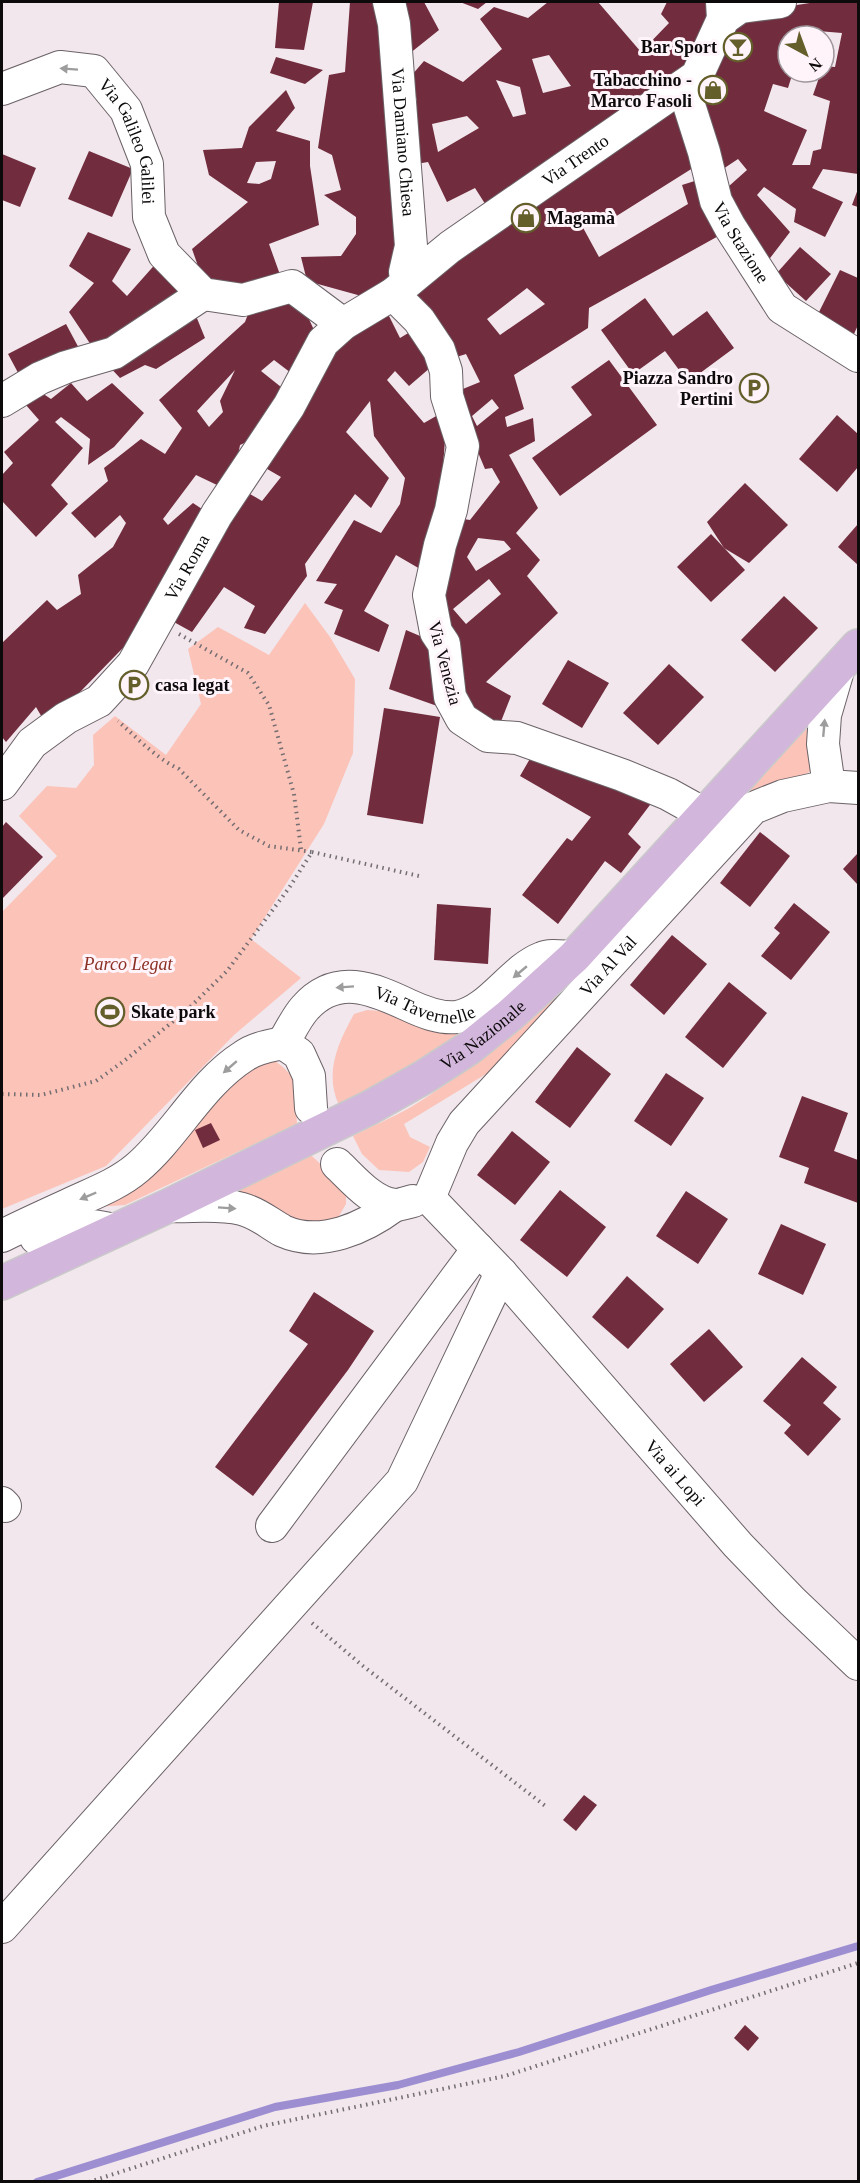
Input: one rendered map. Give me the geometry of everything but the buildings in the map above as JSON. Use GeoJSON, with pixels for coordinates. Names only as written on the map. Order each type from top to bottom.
{"type":"FeatureCollection","features":[{"type":"Feature","properties":{"kind":"main road","name":"Via Nazionale"},"geometry":{"type":"LineString","coordinates":[[2,1283],[168,1206],[369,1108],[469,1048],[510,1015],[574,957],[848,656]]}},
{"type":"Feature","properties":{"kind":"street","name":"Via Damiano Chiesa"},"geometry":{"type":"LineString","coordinates":[[388,2],[394,24],[411,246],[400,287]]}},
{"type":"Feature","properties":{"kind":"street"},"geometry":{"type":"LineString","coordinates":[[723,10],[780,2]]}},
{"type":"Feature","properties":{"kind":"street","name":"Via Trento"},"geometry":{"type":"LineString","coordinates":[[343,324],[400,287],[450,247],[698,76],[723,10]]}},
{"type":"Feature","properties":{"kind":"street","name":"Via Galileo Galilei"},"geometry":{"type":"LineString","coordinates":[[2,89],[60,67],[94,71],[126,110],[147,164],[149,217],[164,254],[202,294]]}},
{"type":"Feature","properties":{"kind":"street","name":"Via Stazione"},"geometry":{"type":"LineString","coordinates":[[683,86],[704,152],[716,201],[782,308],[856,349]]}},
{"type":"Feature","properties":{"kind":"street"},"geometry":{"type":"LineString","coordinates":[[2,401],[40,378],[66,367],[114,353],[202,294],[243,300],[292,286],[343,324]]}},
{"type":"Feature","properties":{"kind":"street","name":"Via Venezia"},"geometry":{"type":"LineString","coordinates":[[400,287],[439,350],[446,371],[447,396],[463,446],[451,510],[440,545],[429,595],[436,632],[444,644],[450,697],[462,720],[488,736],[517,738],[622,775],[668,794],[706,814]]}},
{"type":"Feature","properties":{"kind":"street","name":"Via Roma"},"geometry":{"type":"LineString","coordinates":[[2,784],[32,743],[66,718],[99,700],[133,664],[217,514],[289,405],[323,342],[343,324]]}},
{"type":"Feature","properties":{"kind":"street"},"geometry":{"type":"LineString","coordinates":[[844,787],[823,744],[825,715],[848,656]]}},
{"type":"Feature","properties":{"kind":"street","name":"Via Al Val"},"geometry":{"type":"LineString","coordinates":[[429,1198],[452,1143],[464,1123],[753,808],[783,796],[844,787]]}},
{"type":"Feature","properties":{"kind":"street","name":"Via Tavernelle"},"geometry":{"type":"LineString","coordinates":[[283,1043],[304,1009],[326,990],[342,986],[357,987],[393,998],[437,1016],[456,1017],[473,1011],[528,966],[544,957],[574,957]]}},
{"type":"Feature","properties":{"kind":"street"},"geometry":{"type":"LineString","coordinates":[[2,1236],[100,1191],[135,1170],[154,1152],[190,1107],[245,1054],[266,1046],[283,1043],[299,1054],[309,1076],[311,1108]]}},
{"type":"Feature","properties":{"kind":"street"},"geometry":{"type":"LineString","coordinates":[[337,1164],[367,1191],[395,1205]]}},
{"type":"Feature","properties":{"kind":"street"},"geometry":{"type":"LineString","coordinates":[[2,1928],[402,1481],[501,1273],[429,1198],[395,1205],[376,1219],[355,1229],[312,1238],[297,1236],[243,1209],[168,1206]]}},
{"type":"Feature","properties":{"kind":"street"},"geometry":{"type":"LineString","coordinates":[[2,1254],[58,1228],[82,1224],[116,1230]]}},
{"type":"Feature","properties":{"kind":"street"},"geometry":{"type":"LineString","coordinates":[[272,1526],[478,1249]]}},
{"type":"Feature","properties":{"kind":"street","name":"Via ai Lopi"},"geometry":{"type":"LineString","coordinates":[[501,1273],[738,1545],[858,1664]]}},
{"type":"Feature","properties":{"kind":"path"},"geometry":{"type":"LineString","coordinates":[[157,623],[248,673],[269,705],[294,794],[301,849]]}},
{"type":"Feature","properties":{"kind":"path"},"geometry":{"type":"LineString","coordinates":[[99,700],[111,715],[147,747],[169,765],[179,769],[239,830],[269,846],[301,849],[419,876]]}},
{"type":"Feature","properties":{"kind":"path"},"geometry":{"type":"LineString","coordinates":[[2,1094],[41,1095],[96,1081],[124,1061],[186,1011],[227,971],[289,888],[312,852]]}},
{"type":"Feature","properties":{"kind":"path"},"geometry":{"type":"LineString","coordinates":[[301,1592],[306,1618],[363,1666],[548,1808]]}},
{"type":"Feature","properties":{"kind":"path"},"geometry":{"type":"LineString","coordinates":[[89,2181],[263,2127],[505,2076],[858,1963]]}},
{"type":"Feature","properties":{"kind":"green space","name":"Parco Legat"},"geometry":{"type":"Polygon","coordinates":[[[305,603],[330,637],[355,679],[353,753],[324,824],[251,939],[301,978],[234,1035],[106,1166],[2,1209],[2,912],[57,856],[19,816],[47,786],[76,788],[94,765],[93,735],[115,716],[166,755],[201,704],[188,649],[218,627],[269,655],[305,603]]]}},
{"type":"Feature","properties":{"kind":"green space"},"geometry":{"type":"Polygon","coordinates":[[[806,727],[814,758],[812,770],[803,776],[736,804],[806,727]]]}},
{"type":"Feature","properties":{"kind":"green space"},"geometry":{"type":"Polygon","coordinates":[[[567,987],[491,1071],[404,1124],[410,1137],[430,1147],[423,1162],[409,1172],[379,1170],[362,1154],[353,1136],[397,1115],[452,1080],[511,1035],[567,987]]]}},
{"type":"Feature","properties":{"kind":"green space"},"geometry":{"type":"Polygon","coordinates":[[[367,1010],[380,1011],[389,1015],[394,1010],[477,1023],[422,1063],[339,1105],[333,1081],[338,1047],[354,1014],[367,1010]]]}},
{"type":"Feature","properties":{"kind":"green space"},"geometry":{"type":"Polygon","coordinates":[[[273,1060],[289,1073],[293,1080],[297,1124],[125,1205],[82,1208],[236,1071],[273,1060]]]}},
{"type":"Feature","properties":{"kind":"green space"},"geometry":{"type":"Polygon","coordinates":[[[311,1155],[346,1192],[346,1204],[339,1216],[330,1223],[308,1228],[227,1195],[311,1155]]]}},
{"type":"Feature","properties":{"kind":"waterway"},"geometry":{"type":"LineString","coordinates":[[37,2182],[275,2107],[398,2085],[519,2052],[711,1990],[858,1946]]}},
{"type":"Feature","properties":{"kind":"place","name":"Bar Sport"},"geometry":{"type":"Point","coordinates":[738,47]}},
{"type":"Feature","properties":{"kind":"place","name":"Tabacchino - Marco Fasoli"},"geometry":{"type":"Point","coordinates":[713,90]}},
{"type":"Feature","properties":{"kind":"place","name":"Magamà"},"geometry":{"type":"Point","coordinates":[526,218]}},
{"type":"Feature","properties":{"kind":"place","name":"Piazza Sandro Pertini"},"geometry":{"type":"Point","coordinates":[754,388]}},
{"type":"Feature","properties":{"kind":"place","name":"casa legat"},"geometry":{"type":"Point","coordinates":[134,685]}},
{"type":"Feature","properties":{"kind":"place","name":"Skate park"},"geometry":{"type":"Point","coordinates":[110,1012]}}]}
